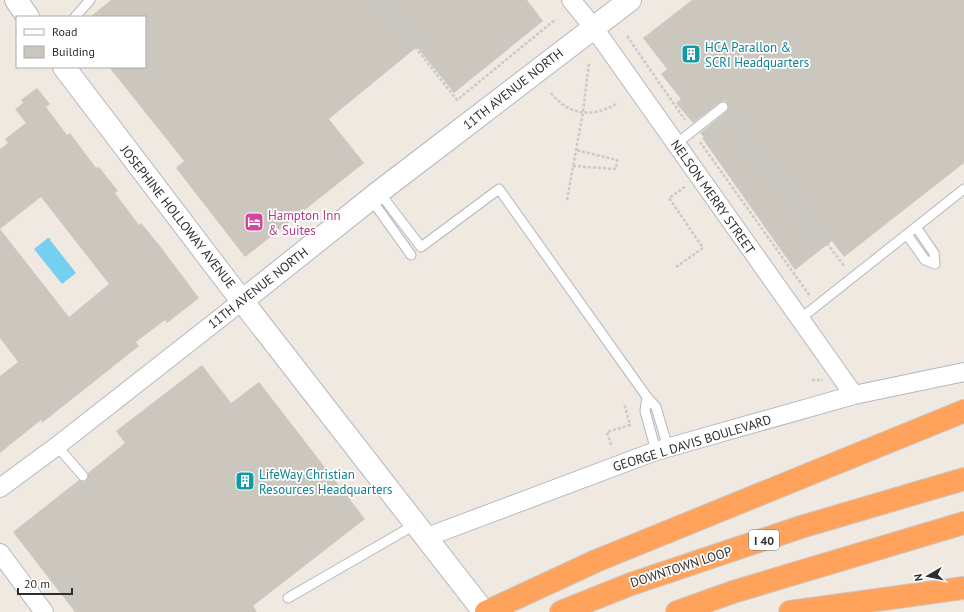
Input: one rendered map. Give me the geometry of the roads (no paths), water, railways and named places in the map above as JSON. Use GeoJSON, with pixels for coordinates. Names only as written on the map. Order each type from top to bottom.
{"type":"FeatureCollection","features":[{"type":"Feature","properties":{"kind":"highway"},"geometry":{"type":"LineString","coordinates":[[485,612],[596,561],[964,411]]}},
{"type":"Feature","properties":{"kind":"highway","name":"DOWNTOWN LOOP"},"geometry":{"type":"LineString","coordinates":[[564,611],[631,584],[801,527],[964,479]]}},
{"type":"Feature","properties":{"kind":"highway"},"geometry":{"type":"LineString","coordinates":[[677,612],[733,592],[964,523]]}},
{"type":"Feature","properties":{"kind":"highway"},"geometry":{"type":"LineString","coordinates":[[790,612],[964,588]]}},
{"type":"Feature","properties":{"kind":"street"},"geometry":{"type":"LineString","coordinates":[[16,0],[27,16]]}},
{"type":"Feature","properties":{"kind":"street","name":"NELSON MERRY STREET"},"geometry":{"type":"LineString","coordinates":[[571,0],[594,28],[854,395]]}},
{"type":"Feature","properties":{"kind":"street","name":"11TH AVENUE NORTH"},"geometry":{"type":"LineString","coordinates":[[0,488],[57,446],[375,196],[630,0]]}},
{"type":"Feature","properties":{"kind":"street","name":"JOSEPHINE HOLLOWAY AVENUE"},"geometry":{"type":"LineString","coordinates":[[65,68],[242,301],[485,612]]}},
{"type":"Feature","properties":{"kind":"street","name":"GEORGE L DAVIS BOULEVARD"},"geometry":{"type":"LineString","coordinates":[[422,530],[662,450],[854,395],[964,372]]}},
{"type":"Feature","properties":{"kind":"street"},"geometry":{"type":"LineString","coordinates":[[0,553],[44,612]]}},
{"type":"Feature","properties":{"kind":"lane"},"geometry":{"type":"LineString","coordinates":[[76,16],[90,0]]}},
{"type":"Feature","properties":{"kind":"lane"},"geometry":{"type":"LineString","coordinates":[[676,144],[722,107]]}},
{"type":"Feature","properties":{"kind":"lane"},"geometry":{"type":"LineString","coordinates":[[375,196],[421,247],[499,189],[647,397],[656,407],[662,450]]}},
{"type":"Feature","properties":{"kind":"lane"},"geometry":{"type":"LineString","coordinates":[[800,319],[964,189]]}},
{"type":"Feature","properties":{"kind":"lane"},"geometry":{"type":"LineString","coordinates":[[375,196],[411,254]]}},
{"type":"Feature","properties":{"kind":"lane"},"geometry":{"type":"LineString","coordinates":[[907,235],[925,260],[935,264],[934,253],[916,227]]}},
{"type":"Feature","properties":{"kind":"lane"},"geometry":{"type":"LineString","coordinates":[[57,446],[83,476]]}},
{"type":"Feature","properties":{"kind":"lane"},"geometry":{"type":"LineString","coordinates":[[288,598],[422,530]]}},
{"type":"Feature","properties":{"kind":"water"},"geometry":{"type":"Polygon","coordinates":[[[48,238],[51,239],[50,240],[76,273],[62,284],[34,249],[48,238]]]}},
{"type":"Feature","properties":{"kind":"place","name":"HCA Parallon & SCRI Headquarters"},"geometry":{"type":"Point","coordinates":[691,54]}},
{"type":"Feature","properties":{"kind":"place","name":"Hampton Inn & Suites"},"geometry":{"type":"Point","coordinates":[254,222]}},
{"type":"Feature","properties":{"kind":"place","name":"LifeWay Christian Resources Headquarters"},"geometry":{"type":"Point","coordinates":[245,481]}}]}
